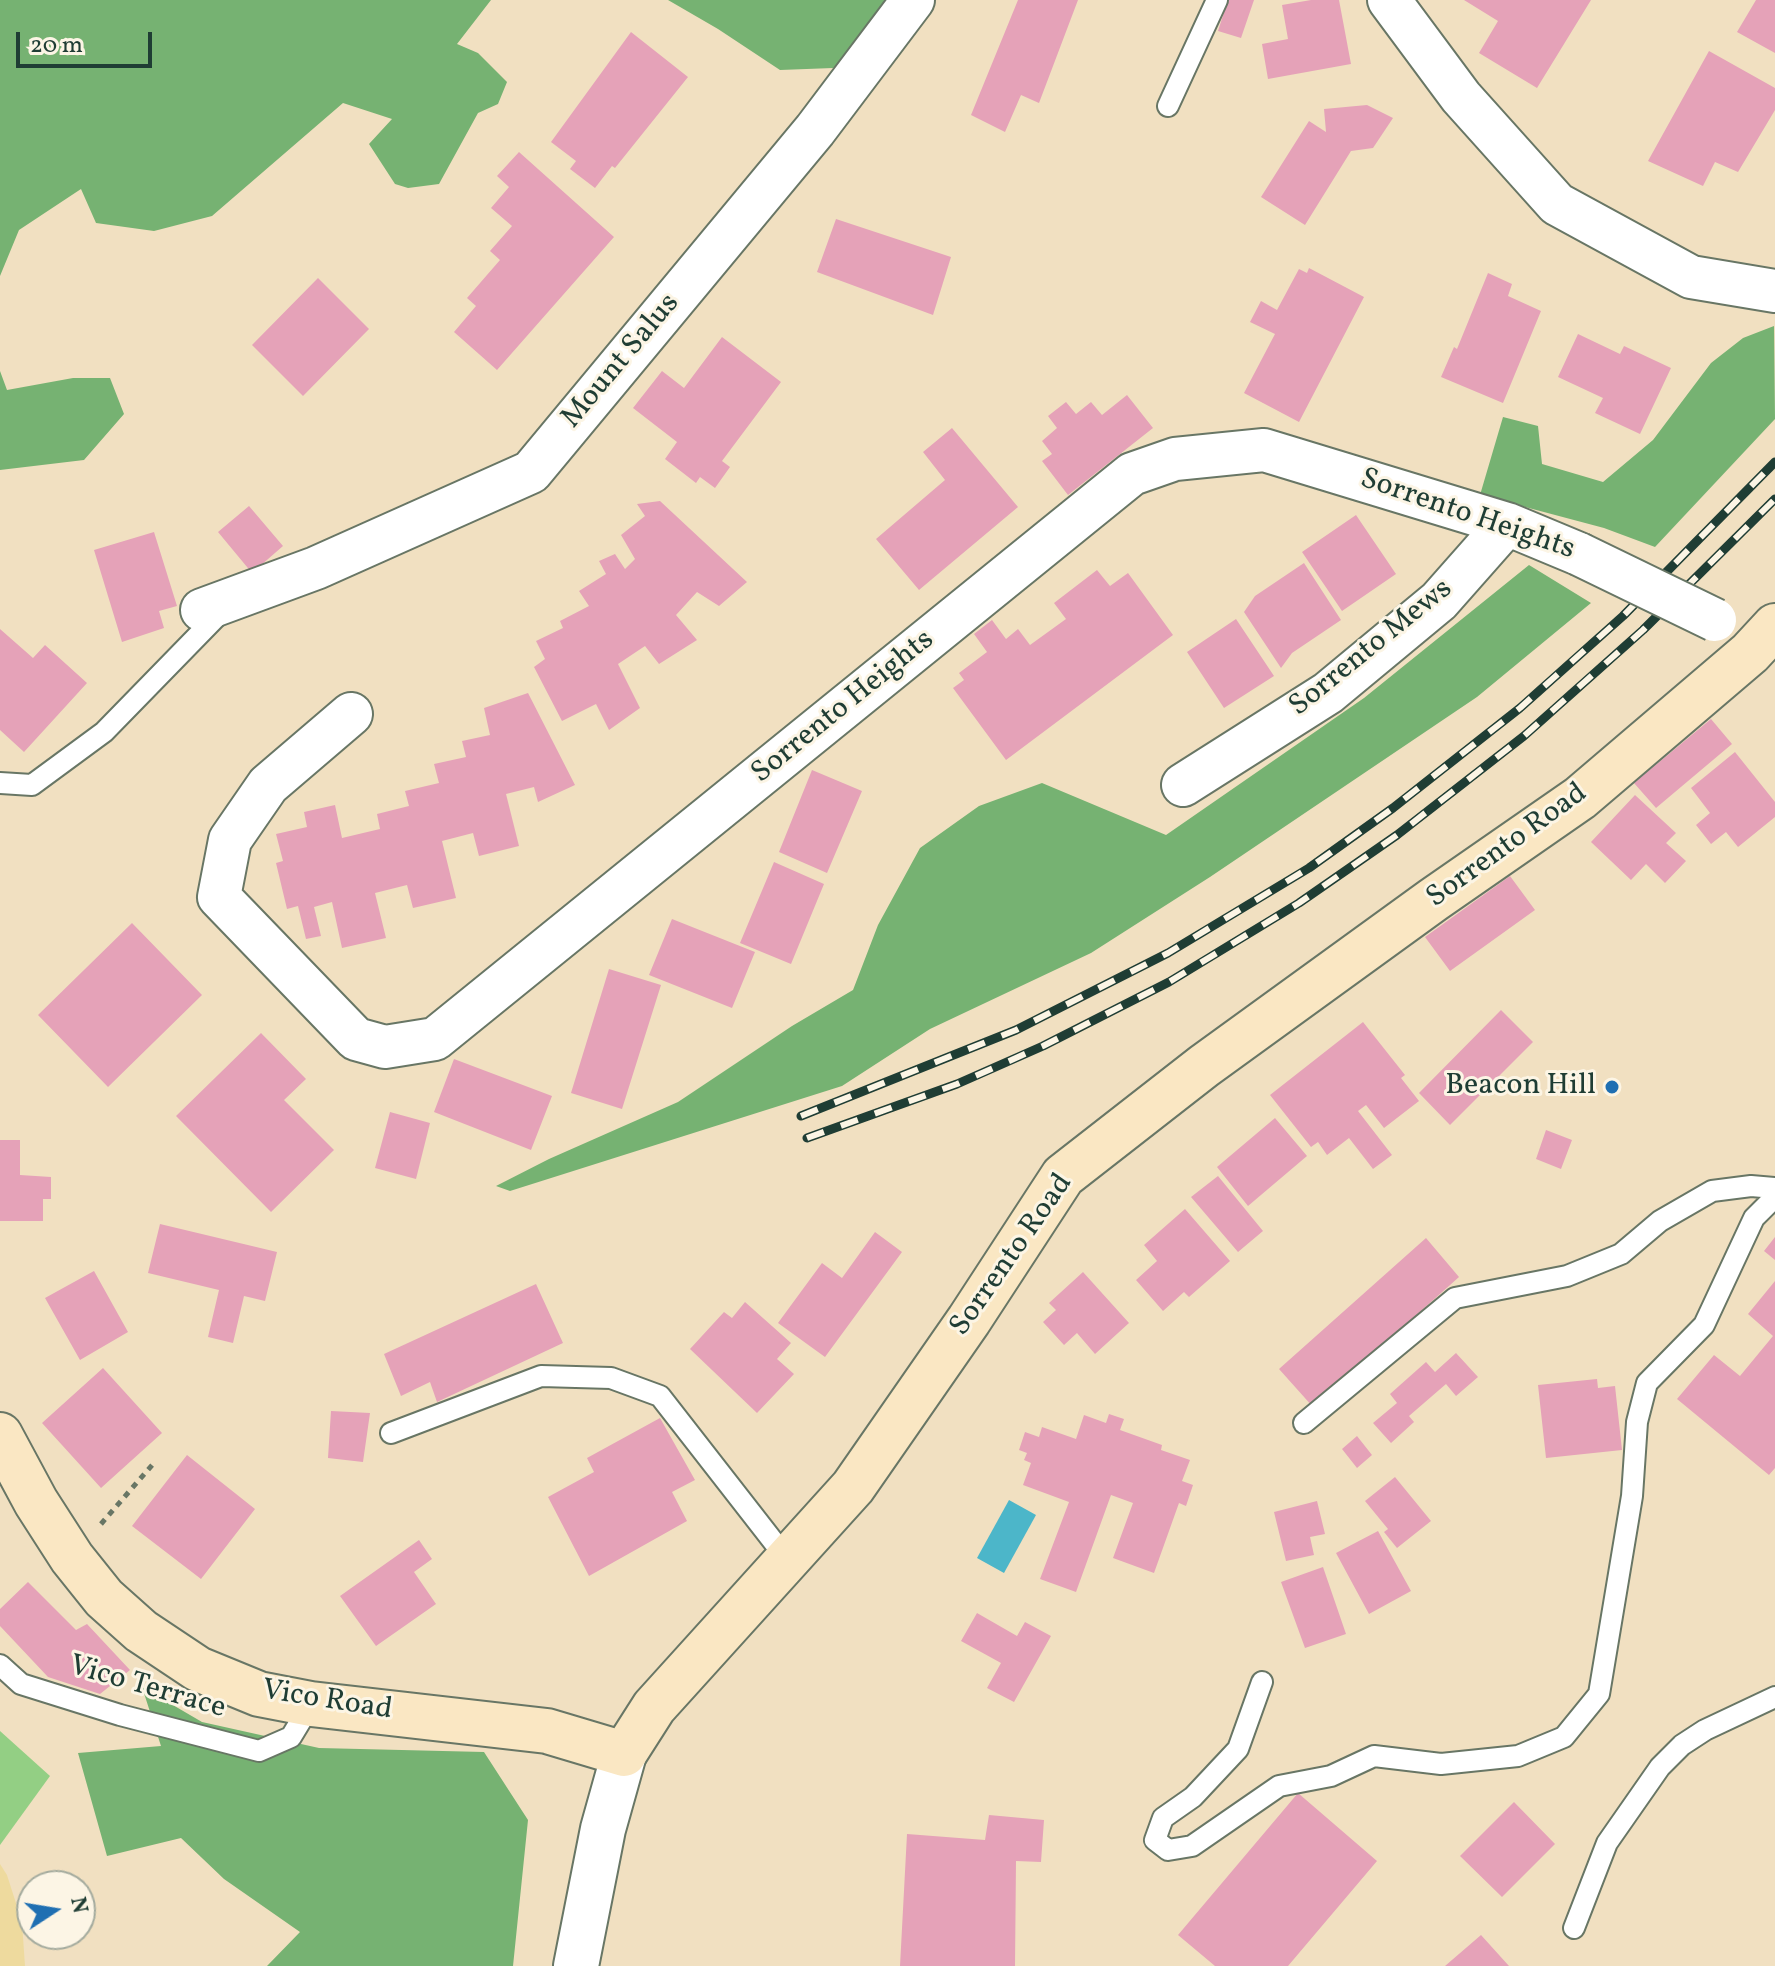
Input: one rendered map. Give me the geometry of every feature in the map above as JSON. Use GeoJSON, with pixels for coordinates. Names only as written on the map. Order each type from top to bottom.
{"type":"FeatureCollection","features":[{"type":"Feature","properties":{"kind":"main road","name":"Sorrento Road"},"geometry":{"type":"LineString","coordinates":[[624,1754],[654,1707],[853,1487],[969,1320],[1063,1176],[1204,1066],[1580,798],[1762,640]]}},
{"type":"Feature","properties":{"kind":"main road","name":"Vico Road"},"geometry":{"type":"LineString","coordinates":[[0,1435],[36,1502],[72,1558],[104,1598],[141,1631],[198,1669],[259,1694],[311,1704],[547,1731],[624,1754]]}},
{"type":"Feature","properties":{"kind":"street","name":"Mount Salus"},"geometry":{"type":"LineString","coordinates":[[218,604],[316,568],[531,472],[815,130],[913,0]]}},
{"type":"Feature","properties":{"kind":"street"},"geometry":{"type":"LineString","coordinates":[[1389,0],[1461,97],[1557,204],[1691,277],[1775,291]]}},
{"type":"Feature","properties":{"kind":"street","name":"Sorrento Heights"},"geometry":{"type":"LineString","coordinates":[[351,714],[268,785],[230,840],[219,897],[356,1039],[385,1047],[435,1039],[1132,474],[1175,459],[1264,450],[1507,524],[1579,554],[1762,640]]}},
{"type":"Feature","properties":{"kind":"street","name":"Sorrento Mews"},"geometry":{"type":"LineString","coordinates":[[1183,785],[1328,693],[1439,601],[1507,524]]}},
{"type":"Feature","properties":{"kind":"street","name":"Sorrento Road"},"geometry":{"type":"LineString","coordinates":[[576,1966],[603,1829],[624,1754]]}},
{"type":"Feature","properties":{"kind":"lane"},"geometry":{"type":"LineString","coordinates":[[1168,106],[1217,0]]}},
{"type":"Feature","properties":{"kind":"lane","name":"Mount Salus"},"geometry":{"type":"LineString","coordinates":[[0,783],[32,785],[104,732],[218,604]]}},
{"type":"Feature","properties":{"kind":"lane"},"geometry":{"type":"LineString","coordinates":[[1304,1423],[1455,1298],[1567,1276],[1621,1254],[1660,1221],[1712,1191],[1751,1186],[1775,1188]]}},
{"type":"Feature","properties":{"kind":"lane"},"geometry":{"type":"LineString","coordinates":[[1262,1682],[1238,1749],[1193,1797],[1163,1818],[1155,1840],[1168,1850],[1192,1846],[1279,1786],[1331,1776],[1374,1756],[1441,1764],[1518,1756],[1564,1737],[1599,1694],[1632,1496],[1637,1422],[1647,1383],[1704,1325],[1754,1218],[1775,1197]]}},
{"type":"Feature","properties":{"kind":"lane"},"geometry":{"type":"LineString","coordinates":[[391,1433],[541,1376],[611,1378],[660,1396],[787,1559]]}},
{"type":"Feature","properties":{"kind":"lane","name":"Vico Terrace"},"geometry":{"type":"LineString","coordinates":[[0,1665],[21,1684],[120,1715],[259,1751],[291,1737],[311,1704]]}},
{"type":"Feature","properties":{"kind":"lane"},"geometry":{"type":"LineString","coordinates":[[1574,1928],[1607,1843],[1660,1767],[1682,1745],[1705,1730],[1775,1697]]}},
{"type":"Feature","properties":{"kind":"path"},"geometry":{"type":"LineString","coordinates":[[72,1558],[153,1464]]}},
{"type":"Feature","properties":{"kind":"green space"},"geometry":{"type":"Polygon","coordinates":[[[0,0],[491,0],[457,44],[478,53],[507,82],[498,104],[478,113],[439,184],[408,188],[395,184],[369,144],[392,119],[343,103],[212,216],[154,231],[96,223],[81,189],[19,230],[0,276],[0,0]]]}},
{"type":"Feature","properties":{"kind":"green space"},"geometry":{"type":"Polygon","coordinates":[[[668,0],[897,0],[852,61],[833,68],[780,70],[668,0]]]}},
{"type":"Feature","properties":{"kind":"green space"},"geometry":{"type":"Polygon","coordinates":[[[1774,326],[1775,419],[1655,547],[1604,528],[1480,495],[1503,417],[1538,426],[1542,464],[1603,482],[1653,440],[1711,363],[1743,338],[1774,326]]]}},
{"type":"Feature","properties":{"kind":"green space"},"geometry":{"type":"Polygon","coordinates":[[[0,371],[7,390],[73,378],[110,378],[124,414],[84,460],[0,470],[0,371]]]}},
{"type":"Feature","properties":{"kind":"green space"},"geometry":{"type":"Polygon","coordinates":[[[1529,565],[1591,603],[1477,697],[1210,877],[1091,953],[930,1029],[842,1086],[510,1191],[496,1186],[678,1102],[792,1026],[853,990],[878,925],[920,848],[979,806],[1042,783],[1166,835],[1364,698],[1529,565]]]}},
{"type":"Feature","properties":{"kind":"green space"},"geometry":{"type":"Polygon","coordinates":[[[142,1687],[202,1722],[319,1748],[484,1752],[528,1820],[513,1966],[267,1966],[300,1932],[224,1879],[181,1838],[107,1856],[78,1753],[161,1746],[142,1687]]]}},
{"type":"Feature","properties":{"kind":"green space"},"geometry":{"type":"Polygon","coordinates":[[[0,1731],[50,1776],[0,1845],[0,1731]]]}},
{"type":"Feature","properties":{"kind":"sand"},"geometry":{"type":"Polygon","coordinates":[[[0,1864],[16,1903],[16,1950],[24,1950],[25,1966],[0,1966],[0,1864]]]}},
{"type":"Feature","properties":{"kind":"water"},"geometry":{"type":"Polygon","coordinates":[[[1009,1500],[1036,1515],[1004,1573],[977,1558],[1009,1500]]]}},
{"type":"Feature","properties":{"kind":"building"},"geometry":{"type":"Polygon","coordinates":[[[1018,0],[1078,0],[1039,103],[1021,95],[1005,132],[971,115],[1018,0]]]}},
{"type":"Feature","properties":{"kind":"building"},"geometry":{"type":"Polygon","coordinates":[[[1228,0],[1254,0],[1241,38],[1218,31],[1228,0]]]}},
{"type":"Feature","properties":{"kind":"building"},"geometry":{"type":"Polygon","coordinates":[[[1311,0],[1339,0],[1351,64],[1268,79],[1262,44],[1288,39],[1282,5],[1311,0]]]}},
{"type":"Feature","properties":{"kind":"building"},"geometry":{"type":"Polygon","coordinates":[[[1464,0],[1591,0],[1537,88],[1479,53],[1498,21],[1464,0]]]}},
{"type":"Feature","properties":{"kind":"building"},"geometry":{"type":"Polygon","coordinates":[[[1756,0],[1775,0],[1775,53],[1737,32],[1756,0]]]}},
{"type":"Feature","properties":{"kind":"building"},"geometry":{"type":"Polygon","coordinates":[[[631,32],[688,77],[615,168],[612,166],[595,188],[570,169],[576,161],[551,142],[631,32]]]}},
{"type":"Feature","properties":{"kind":"building"},"geometry":{"type":"Polygon","coordinates":[[[1709,51],[1775,88],[1775,110],[1738,172],[1715,162],[1703,186],[1648,161],[1709,51]]]}},
{"type":"Feature","properties":{"kind":"building"},"geometry":{"type":"Polygon","coordinates":[[[1367,105],[1393,118],[1373,148],[1351,151],[1305,225],[1261,197],[1309,121],[1326,132],[1324,109],[1367,105]]]}},
{"type":"Feature","properties":{"kind":"building"},"geometry":{"type":"Polygon","coordinates":[[[519,152],[614,237],[497,370],[454,332],[476,306],[467,298],[500,260],[490,251],[512,226],[491,208],[509,187],[497,176],[519,152]]]}},
{"type":"Feature","properties":{"kind":"building"},"geometry":{"type":"Polygon","coordinates":[[[836,219],[951,257],[933,315],[817,272],[836,219]]]}},
{"type":"Feature","properties":{"kind":"building"},"geometry":{"type":"Polygon","coordinates":[[[1309,268],[1364,297],[1299,422],[1244,393],[1275,334],[1250,322],[1261,301],[1277,310],[1299,269],[1307,273],[1309,268]]]}},
{"type":"Feature","properties":{"kind":"building"},"geometry":{"type":"Polygon","coordinates":[[[1488,273],[1512,284],[1508,296],[1541,311],[1503,403],[1441,377],[1454,347],[1457,349],[1488,273]]]}},
{"type":"Feature","properties":{"kind":"building"},"geometry":{"type":"Polygon","coordinates":[[[318,278],[369,329],[303,396],[252,345],[318,278]]]}},
{"type":"Feature","properties":{"kind":"building"},"geometry":{"type":"Polygon","coordinates":[[[1578,334],[1620,354],[1624,346],[1671,368],[1640,434],[1595,413],[1603,398],[1558,377],[1578,334]]]}},
{"type":"Feature","properties":{"kind":"building"},"geometry":{"type":"Polygon","coordinates":[[[722,337],[781,382],[722,461],[730,467],[715,488],[700,477],[696,483],[665,459],[677,442],[633,408],[662,371],[684,388],[722,337]]]}},
{"type":"Feature","properties":{"kind":"building"},"geometry":{"type":"Polygon","coordinates":[[[1127,395],[1153,428],[1068,495],[1042,461],[1052,454],[1042,441],[1057,428],[1048,416],[1066,402],[1076,414],[1091,402],[1102,415],[1127,395]]]}},
{"type":"Feature","properties":{"kind":"building"},"geometry":{"type":"Polygon","coordinates":[[[952,428],[1018,507],[919,590],[876,539],[945,480],[923,452],[952,428]]]}},
{"type":"Feature","properties":{"kind":"building"},"geometry":{"type":"Polygon","coordinates":[[[660,501],[747,582],[719,606],[697,592],[676,615],[697,640],[659,664],[645,646],[618,664],[640,708],[609,730],[596,704],[562,721],[534,667],[545,659],[536,641],[563,628],[560,621],[589,606],[579,591],[606,574],[599,561],[615,554],[625,569],[635,559],[621,535],[645,516],[637,504],[660,501]]]}},
{"type":"Feature","properties":{"kind":"building"},"geometry":{"type":"Polygon","coordinates":[[[249,506],[283,546],[252,573],[218,532],[249,506]]]}},
{"type":"Feature","properties":{"kind":"building"},"geometry":{"type":"Polygon","coordinates":[[[1356,515],[1396,574],[1342,611],[1302,552],[1356,515]]]}},
{"type":"Feature","properties":{"kind":"building"},"geometry":{"type":"Polygon","coordinates":[[[154,532],[177,606],[159,611],[164,628],[122,642],[94,550],[154,532]]]}},
{"type":"Feature","properties":{"kind":"building"},"geometry":{"type":"Polygon","coordinates":[[[1304,563],[1341,620],[1292,653],[1281,668],[1244,612],[1255,596],[1304,563]]]}},
{"type":"Feature","properties":{"kind":"building"},"geometry":{"type":"Polygon","coordinates":[[[1097,570],[1110,586],[1128,573],[1173,635],[1006,760],[953,688],[964,680],[959,673],[987,652],[974,634],[992,620],[1006,639],[1018,629],[1030,645],[1066,619],[1054,603],[1097,570]]]}},
{"type":"Feature","properties":{"kind":"building"},"geometry":{"type":"Polygon","coordinates":[[[1236,619],[1274,676],[1224,708],[1187,652],[1236,619]]]}},
{"type":"Feature","properties":{"kind":"building"},"geometry":{"type":"Polygon","coordinates":[[[0,629],[33,658],[45,645],[87,683],[24,752],[0,730],[0,629]]]}},
{"type":"Feature","properties":{"kind":"building"},"geometry":{"type":"Polygon","coordinates":[[[528,693],[575,785],[538,802],[534,787],[506,794],[519,846],[479,856],[473,833],[442,841],[456,898],[413,908],[407,885],[375,893],[386,938],[342,948],[332,902],[314,907],[321,936],[306,939],[298,906],[287,909],[276,863],[283,861],[276,834],[307,827],[304,812],[335,805],[342,838],[380,829],[377,814],[409,806],[405,791],[439,783],[434,764],[466,757],[462,741],[490,735],[484,708],[528,693]]]}},
{"type":"Feature","properties":{"kind":"building"},"geometry":{"type":"Polygon","coordinates":[[[1711,719],[1732,744],[1656,808],[1634,783],[1711,719]]]}},
{"type":"Feature","properties":{"kind":"building"},"geometry":{"type":"Polygon","coordinates":[[[1735,752],[1775,802],[1775,817],[1738,847],[1726,832],[1711,844],[1696,825],[1710,813],[1691,788],[1735,752]]]}},
{"type":"Feature","properties":{"kind":"building"},"geometry":{"type":"Polygon","coordinates":[[[812,770],[862,791],[827,873],[779,852],[812,770]]]}},
{"type":"Feature","properties":{"kind":"building"},"geometry":{"type":"Polygon","coordinates":[[[1635,795],[1676,833],[1666,843],[1686,861],[1665,883],[1646,864],[1631,880],[1591,842],[1635,795]]]}},
{"type":"Feature","properties":{"kind":"building"},"geometry":{"type":"Polygon","coordinates":[[[774,862],[824,884],[791,964],[740,943],[774,862]]]}},
{"type":"Feature","properties":{"kind":"building"},"geometry":{"type":"Polygon","coordinates":[[[1510,876],[1535,910],[1450,971],[1425,937],[1510,876]]]}},
{"type":"Feature","properties":{"kind":"building"},"geometry":{"type":"Polygon","coordinates":[[[672,919],[755,952],[732,1008],[649,975],[672,919]]]}},
{"type":"Feature","properties":{"kind":"building"},"geometry":{"type":"Polygon","coordinates":[[[132,923],[202,995],[108,1087],[38,1015],[132,923]]]}},
{"type":"Feature","properties":{"kind":"building"},"geometry":{"type":"Polygon","coordinates":[[[609,969],[661,985],[622,1109],[571,1093],[609,969]]]}},
{"type":"Feature","properties":{"kind":"building"},"geometry":{"type":"Polygon","coordinates":[[[1501,1010],[1533,1042],[1450,1125],[1419,1093],[1501,1010]]]}},
{"type":"Feature","properties":{"kind":"building"},"geometry":{"type":"Polygon","coordinates":[[[1363,1022],[1405,1075],[1401,1078],[1419,1101],[1384,1128],[1366,1105],[1358,1111],[1392,1155],[1373,1169],[1349,1138],[1327,1155],[1318,1142],[1311,1147],[1270,1095],[1363,1022]]]}},
{"type":"Feature","properties":{"kind":"building"},"geometry":{"type":"Polygon","coordinates":[[[261,1033],[306,1079],[284,1100],[334,1150],[271,1212],[176,1116],[261,1033]]]}},
{"type":"Feature","properties":{"kind":"building"},"geometry":{"type":"Polygon","coordinates":[[[454,1059],[552,1096],[531,1150],[434,1112],[454,1059]]]}},
{"type":"Feature","properties":{"kind":"building"},"geometry":{"type":"Polygon","coordinates":[[[390,1112],[430,1123],[416,1179],[375,1168],[390,1112]]]}},
{"type":"Feature","properties":{"kind":"building"},"geometry":{"type":"Polygon","coordinates":[[[1275,1118],[1307,1156],[1248,1206],[1217,1167],[1275,1118]]]}},
{"type":"Feature","properties":{"kind":"building"},"geometry":{"type":"Polygon","coordinates":[[[1546,1130],[1572,1140],[1561,1169],[1536,1159],[1546,1130]]]}},
{"type":"Feature","properties":{"kind":"building"},"geometry":{"type":"Polygon","coordinates":[[[0,1140],[20,1140],[20,1175],[51,1177],[51,1199],[43,1199],[43,1221],[0,1221],[0,1140]]]}},
{"type":"Feature","properties":{"kind":"building"},"geometry":{"type":"Polygon","coordinates":[[[1218,1176],[1263,1231],[1238,1252],[1191,1197],[1218,1176]]]}},
{"type":"Feature","properties":{"kind":"building"},"geometry":{"type":"Polygon","coordinates":[[[1185,1209],[1230,1261],[1189,1297],[1184,1292],[1163,1311],[1136,1280],[1157,1261],[1144,1245],[1185,1209]]]}},
{"type":"Feature","properties":{"kind":"building"},"geometry":{"type":"Polygon","coordinates":[[[160,1224],[277,1252],[265,1301],[244,1296],[233,1343],[208,1337],[219,1290],[148,1273],[160,1224]]]}},
{"type":"Feature","properties":{"kind":"building"},"geometry":{"type":"Polygon","coordinates":[[[875,1232],[902,1252],[825,1357],[778,1323],[822,1263],[842,1278],[875,1232]]]}},
{"type":"Feature","properties":{"kind":"building"},"geometry":{"type":"Polygon","coordinates":[[[1775,1237],[1775,1260],[1764,1251],[1775,1237]]]}},
{"type":"Feature","properties":{"kind":"building"},"geometry":{"type":"Polygon","coordinates":[[[1426,1238],[1459,1277],[1313,1407],[1279,1369],[1426,1238]]]}},
{"type":"Feature","properties":{"kind":"building"},"geometry":{"type":"Polygon","coordinates":[[[94,1271],[128,1332],[80,1360],[45,1298],[94,1271]]]}},
{"type":"Feature","properties":{"kind":"building"},"geometry":{"type":"Polygon","coordinates":[[[1083,1272],[1129,1323],[1095,1354],[1077,1333],[1064,1345],[1043,1322],[1056,1310],[1049,1303],[1083,1272]]]}},
{"type":"Feature","properties":{"kind":"building"},"geometry":{"type":"Polygon","coordinates":[[[1775,1281],[1775,1468],[1769,1475],[1677,1399],[1714,1355],[1740,1376],[1773,1336],[1748,1314],[1775,1281]]]}},
{"type":"Feature","properties":{"kind":"building"},"geometry":{"type":"Polygon","coordinates":[[[536,1284],[563,1343],[437,1402],[430,1382],[401,1396],[384,1354],[536,1284]]]}},
{"type":"Feature","properties":{"kind":"building"},"geometry":{"type":"Polygon","coordinates":[[[745,1302],[791,1343],[777,1359],[794,1374],[757,1413],[690,1349],[724,1312],[732,1318],[745,1302]]]}},
{"type":"Feature","properties":{"kind":"building"},"geometry":{"type":"Polygon","coordinates":[[[1456,1353],[1478,1377],[1456,1396],[1446,1384],[1409,1416],[1414,1422],[1391,1443],[1373,1423],[1397,1403],[1390,1394],[1426,1362],[1435,1372],[1456,1353]]]}},
{"type":"Feature","properties":{"kind":"building"},"geometry":{"type":"Polygon","coordinates":[[[103,1368],[162,1433],[101,1488],[42,1423],[103,1368]]]}},
{"type":"Feature","properties":{"kind":"building"},"geometry":{"type":"Polygon","coordinates":[[[1597,1379],[1598,1388],[1615,1386],[1622,1450],[1546,1458],[1538,1385],[1597,1379]]]}},
{"type":"Feature","properties":{"kind":"building"},"geometry":{"type":"Polygon","coordinates":[[[331,1411],[370,1413],[363,1462],[328,1458],[331,1411]]]}},
{"type":"Feature","properties":{"kind":"building"},"geometry":{"type":"Polygon","coordinates":[[[1109,1414],[1124,1419],[1120,1430],[1162,1445],[1161,1450],[1190,1460],[1182,1481],[1193,1485],[1186,1506],[1179,1503],[1154,1573],[1113,1558],[1133,1503],[1111,1495],[1076,1592],[1040,1579],[1069,1502],[1023,1485],[1031,1463],[1024,1460],[1027,1453],[1019,1450],[1025,1432],[1039,1437],[1042,1427],[1076,1439],[1084,1415],[1106,1423],[1109,1414]]]}},
{"type":"Feature","properties":{"kind":"building"},"geometry":{"type":"Polygon","coordinates":[[[660,1418],[695,1480],[672,1492],[687,1521],[589,1576],[548,1497],[594,1472],[587,1458],[660,1418]]]}},
{"type":"Feature","properties":{"kind":"building"},"geometry":{"type":"Polygon","coordinates":[[[1357,1436],[1372,1455],[1357,1468],[1342,1449],[1357,1436]]]}},
{"type":"Feature","properties":{"kind":"building"},"geometry":{"type":"Polygon","coordinates":[[[187,1455],[255,1509],[201,1579],[132,1526],[187,1455]]]}},
{"type":"Feature","properties":{"kind":"building"},"geometry":{"type":"Polygon","coordinates":[[[1395,1477],[1431,1521],[1397,1548],[1384,1532],[1388,1529],[1365,1501],[1395,1477]]]}},
{"type":"Feature","properties":{"kind":"building"},"geometry":{"type":"Polygon","coordinates":[[[1317,1501],[1325,1534],[1310,1537],[1314,1555],[1286,1561],[1274,1512],[1317,1501]]]}},
{"type":"Feature","properties":{"kind":"building"},"geometry":{"type":"Polygon","coordinates":[[[1378,1531],[1411,1591],[1369,1614],[1336,1553],[1378,1531]]]}},
{"type":"Feature","properties":{"kind":"building"},"geometry":{"type":"Polygon","coordinates":[[[419,1540],[432,1559],[414,1572],[436,1604],[376,1646],[340,1596],[419,1540]]]}},
{"type":"Feature","properties":{"kind":"building"},"geometry":{"type":"Polygon","coordinates":[[[1323,1567],[1346,1634],[1305,1648],[1281,1582],[1323,1567]]]}},
{"type":"Feature","properties":{"kind":"building"},"geometry":{"type":"Polygon","coordinates":[[[28,1582],[76,1630],[87,1624],[130,1670],[100,1694],[48,1677],[0,1626],[0,1609],[28,1582]]]}},
{"type":"Feature","properties":{"kind":"building"},"geometry":{"type":"Polygon","coordinates":[[[977,1613],[1017,1636],[1025,1622],[1051,1636],[1014,1702],[987,1688],[1001,1663],[961,1641],[977,1613]]]}},
{"type":"Feature","properties":{"kind":"building"},"geometry":{"type":"Polygon","coordinates":[[[1298,1793],[1377,1861],[1288,1966],[1215,1966],[1178,1935],[1298,1793]]]}},
{"type":"Feature","properties":{"kind":"building"},"geometry":{"type":"Polygon","coordinates":[[[1514,1802],[1555,1844],[1502,1897],[1460,1856],[1514,1802]]]}},
{"type":"Feature","properties":{"kind":"building"},"geometry":{"type":"Polygon","coordinates":[[[989,1815],[1044,1820],[1041,1862],[1016,1861],[1015,1966],[900,1966],[907,1834],[985,1840],[989,1815]]]}},
{"type":"Feature","properties":{"kind":"building"},"geometry":{"type":"Polygon","coordinates":[[[1481,1935],[1509,1966],[1445,1966],[1481,1935]]]}},
{"type":"Feature","properties":{"kind":"railway"},"geometry":{"type":"LineString","coordinates":[[801,1116],[1016,1030],[1168,953],[1309,868],[1393,808],[1520,708],[1623,616],[1775,462]]}},
{"type":"Feature","properties":{"kind":"railway"},"geometry":{"type":"LineString","coordinates":[[807,1138],[957,1084],[1043,1046],[1169,982],[1299,903],[1397,835],[1524,736],[1643,630],[1775,499]]}},
{"type":"Feature","properties":{"kind":"place","name":"Beacon Hill"},"geometry":{"type":"Point","coordinates":[1612,1087]}}]}
